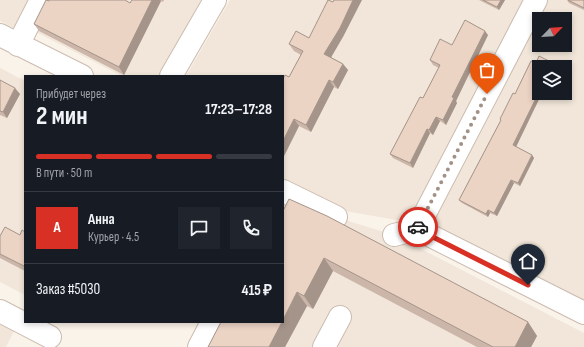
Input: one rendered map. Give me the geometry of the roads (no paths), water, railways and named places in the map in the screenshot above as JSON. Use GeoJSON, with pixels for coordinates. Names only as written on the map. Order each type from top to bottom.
{"type":"FeatureCollection","features":[{"type":"Feature","properties":{"kind":"street"},"geometry":{"type":"LineString","coordinates":[[41,0],[9,40],[80,75]]}},
{"type":"Feature","properties":{"kind":"street"},"geometry":{"type":"LineString","coordinates":[[172,75],[215,0]]}},
{"type":"Feature","properties":{"kind":"street"},"geometry":{"type":"LineString","coordinates":[[417,229],[536,0]]}},
{"type":"Feature","properties":{"kind":"street"},"geometry":{"type":"LineString","coordinates":[[284,191],[336,217]]}},
{"type":"Feature","properties":{"kind":"street"},"geometry":{"type":"LineString","coordinates":[[394,235],[417,229],[584,313]]}},
{"type":"Feature","properties":{"kind":"street"},"geometry":{"type":"LineString","coordinates":[[0,311],[24,322]]}},
{"type":"Feature","properties":{"kind":"street"},"geometry":{"type":"LineString","coordinates":[[324,347],[340,316]]}},
{"type":"Feature","properties":{"kind":"street"},"geometry":{"type":"LineString","coordinates":[[26,323],[52,335]]}},
{"type":"Feature","properties":{"kind":"street"},"geometry":{"type":"LineString","coordinates":[[199,347],[211,323]]}}]}
